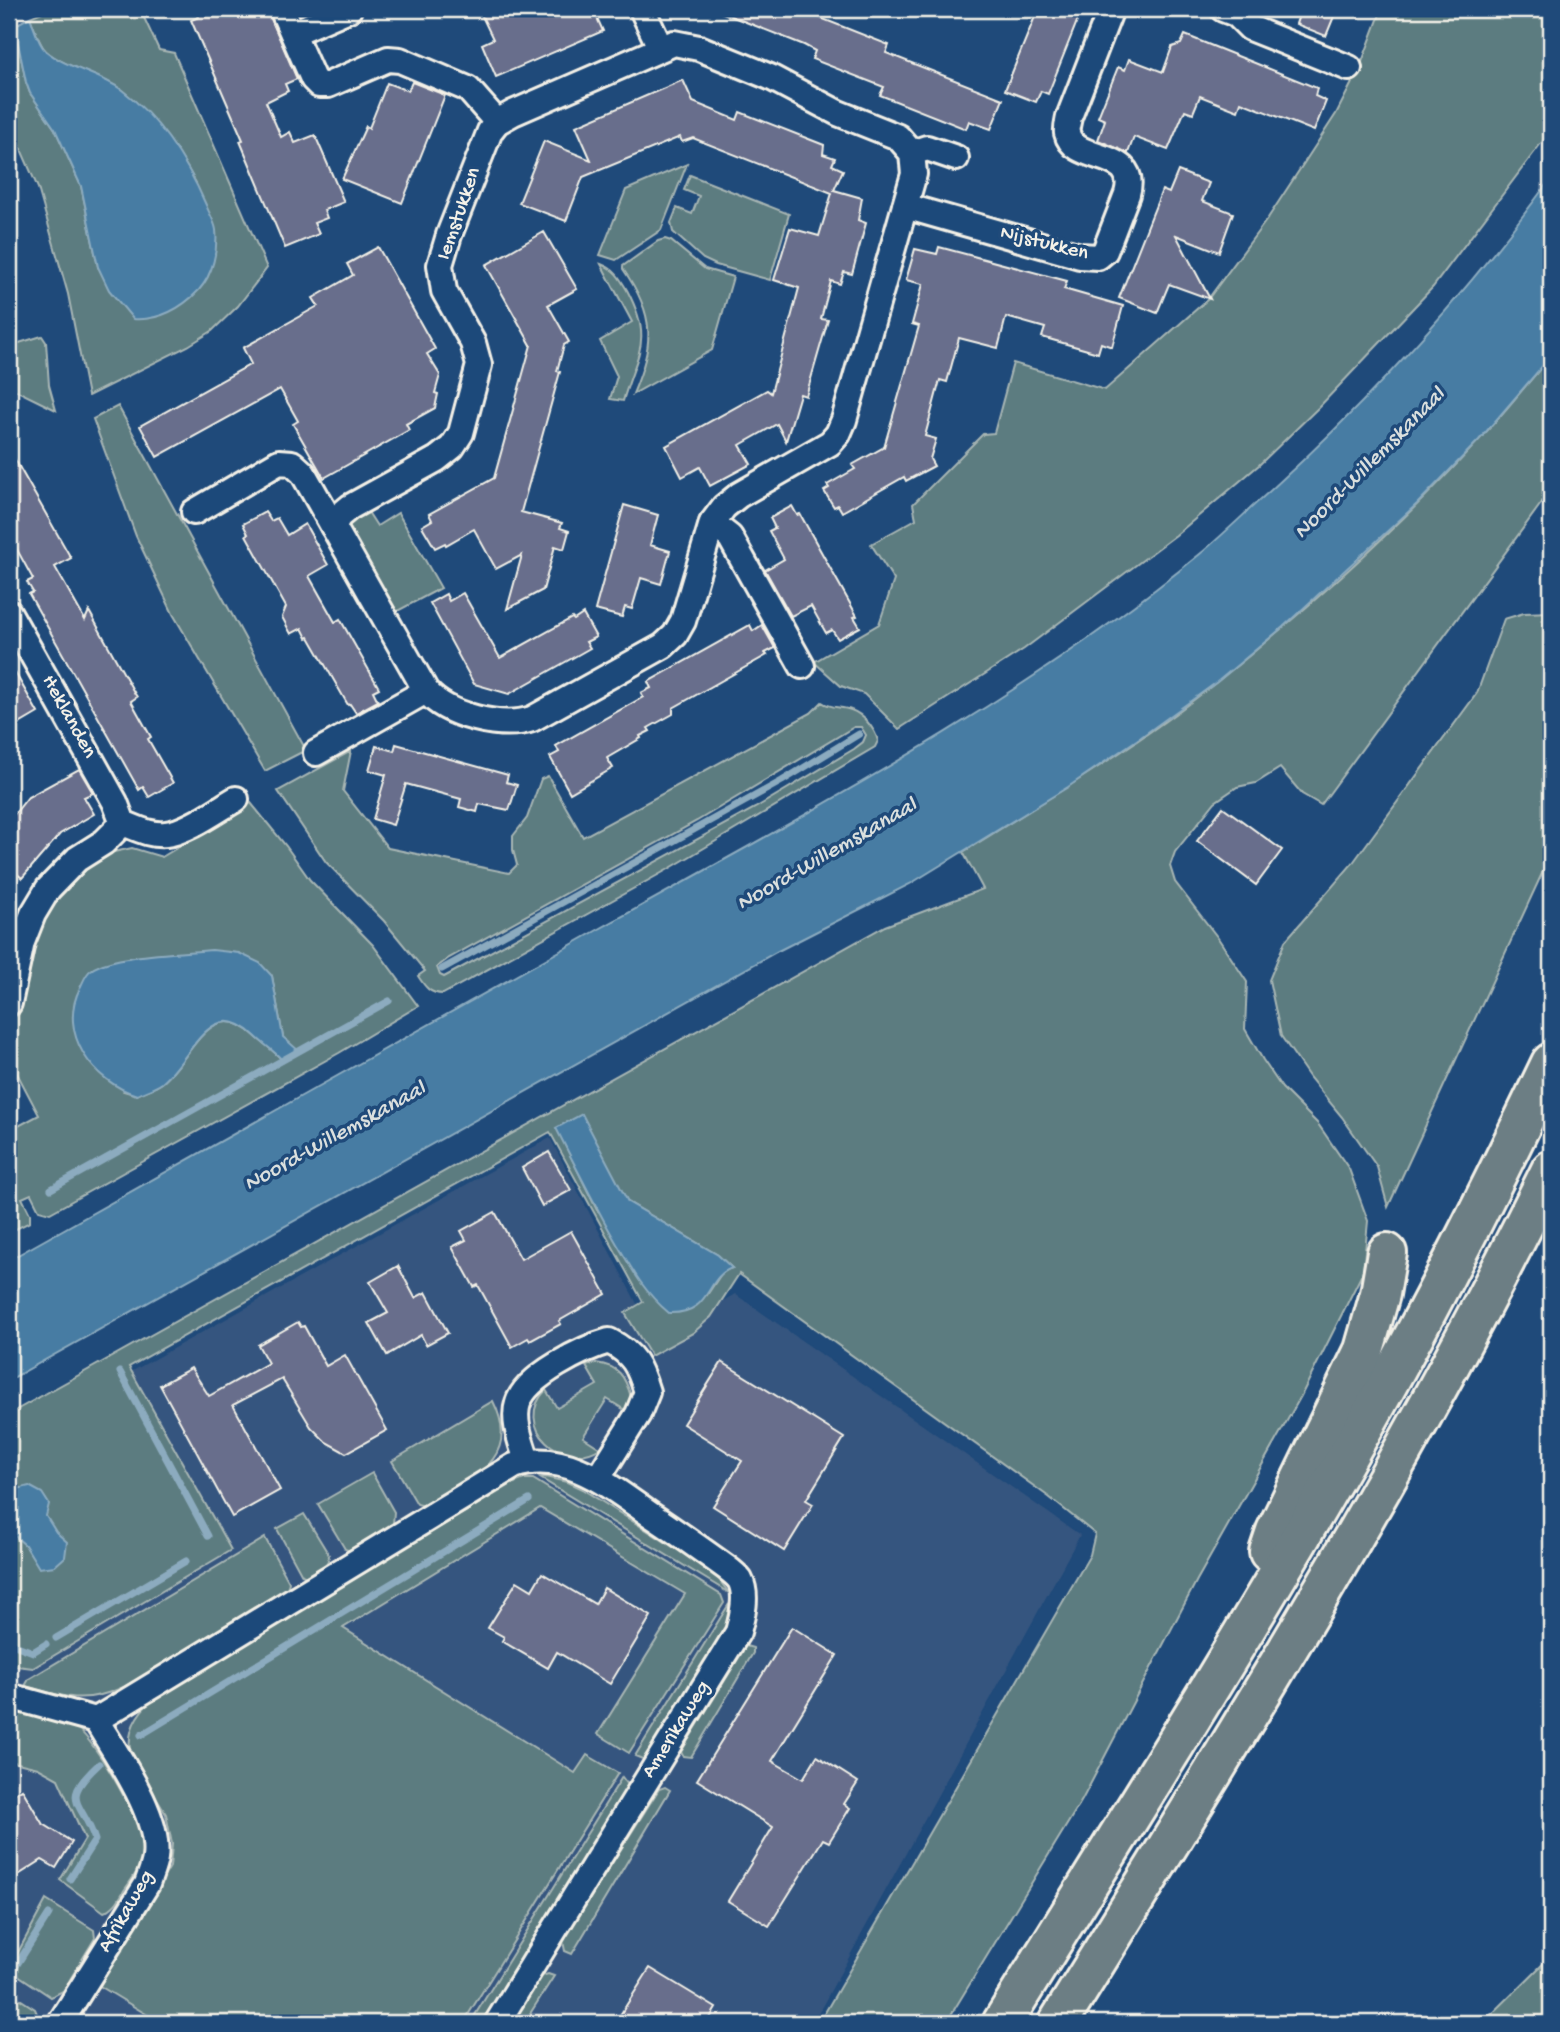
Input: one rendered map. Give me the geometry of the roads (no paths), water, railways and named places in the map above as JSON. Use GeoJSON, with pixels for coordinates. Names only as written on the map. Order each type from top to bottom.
{"type":"FeatureCollection","features":[{"type":"Feature","properties":{"kind":"highway"},"geometry":{"type":"LineString","coordinates":[[1002,2023],[1240,1640],[1351,1451],[1490,1189],[1551,1063]]}},
{"type":"Feature","properties":{"kind":"highway"},"geometry":{"type":"LineString","coordinates":[[1058,2023],[1268,1686],[1403,1454],[1551,1170]]}},
{"type":"Feature","properties":{"kind":"highway"},"geometry":{"type":"LineString","coordinates":[[1240,1640],[1276,1531],[1364,1350],[1380,1294],[1387,1253]]}},
{"type":"Feature","properties":{"kind":"street"},"geometry":{"type":"LineString","coordinates":[[194,512],[279,462],[292,463],[303,472],[426,691],[434,700],[446,708],[500,723],[518,723],[532,719],[663,646],[675,635],[683,621],[712,523],[724,507],[739,495],[815,452],[838,434],[914,174],[912,153],[898,137],[838,113],[770,77],[686,44],[674,43],[660,47],[497,122],[468,89],[400,60],[388,59],[328,85],[319,85],[313,79],[282,9]]}},
{"type":"Feature","properties":{"kind":"street"},"geometry":{"type":"LineString","coordinates":[[293,33],[349,9]]}},
{"type":"Feature","properties":{"kind":"street"},"geometry":{"type":"LineString","coordinates":[[642,9],[660,47]]}},
{"type":"Feature","properties":{"kind":"street","name":"Nijstukken"},"geometry":{"type":"LineString","coordinates":[[905,206],[1080,256],[1098,257],[1105,251],[1130,185],[1129,176],[1114,162],[1083,150],[1071,142],[1067,132],[1069,117],[1111,9]]}},
{"type":"Feature","properties":{"kind":"street"},"geometry":{"type":"LineString","coordinates":[[1223,9],[1254,19],[1349,68]]}},
{"type":"Feature","properties":{"kind":"street","name":"Iemstukken"},"geometry":{"type":"LineString","coordinates":[[333,526],[339,516],[350,507],[437,459],[452,447],[461,433],[479,365],[473,343],[444,291],[440,265],[485,142],[497,122]]}},
{"type":"Feature","properties":{"kind":"street"},"geometry":{"type":"LineString","coordinates":[[912,153],[927,148],[956,158]]}},
{"type":"Feature","properties":{"kind":"street"},"geometry":{"type":"LineString","coordinates":[[712,523],[730,537],[802,666]]}},
{"type":"Feature","properties":{"kind":"street","name":"Heklanden"},"geometry":{"type":"LineString","coordinates":[[9,613],[17,648],[115,802],[123,823]]}},
{"type":"Feature","properties":{"kind":"street"},"geometry":{"type":"LineString","coordinates":[[316,753],[426,691]]}},
{"type":"Feature","properties":{"kind":"street"},"geometry":{"type":"LineString","coordinates":[[9,1003],[22,942],[33,914],[43,897],[77,859],[104,842],[123,823],[146,832],[166,835],[236,799]]}},
{"type":"Feature","properties":{"kind":"street"},"geometry":{"type":"LineString","coordinates":[[9,1696],[96,1720],[514,1465],[527,1461],[517,1419],[517,1405],[522,1393],[534,1380],[562,1363],[595,1345],[609,1341],[627,1350],[642,1374],[647,1392],[638,1414],[598,1478]]}},
{"type":"Feature","properties":{"kind":"street","name":"Amerikaweg"},"geometry":{"type":"LineString","coordinates":[[497,2023],[738,1632],[744,1597],[740,1581],[727,1567],[598,1478],[554,1462],[527,1461]]}},
{"type":"Feature","properties":{"kind":"street","name":"Afrikaweg"},"geometry":{"type":"LineString","coordinates":[[60,2023],[147,1884],[155,1860],[156,1839],[150,1814],[96,1720]]}},
{"type":"Feature","properties":{"kind":"water"},"geometry":{"type":"Polygon","coordinates":[[[30,17],[38,40],[46,51],[113,84],[136,101],[171,142],[198,189],[215,227],[213,262],[208,277],[199,290],[169,312],[152,318],[133,319],[109,290],[98,267],[81,186],[55,129],[30,93],[18,43],[10,28],[30,17]]]}},
{"type":"Feature","properties":{"kind":"water","name":"Noord-Willemskanaal"},"geometry":{"type":"Polygon","coordinates":[[[1551,178],[1551,356],[1479,440],[1417,504],[1283,627],[1217,682],[1068,787],[910,884],[778,951],[9,1380],[9,1260],[832,799],[984,708],[1058,660],[1200,554],[1347,417],[1454,302],[1551,178]]]}},
{"type":"Feature","properties":{"kind":"water"},"geometry":{"type":"Polygon","coordinates":[[[212,950],[239,953],[260,963],[272,976],[283,1037],[299,1051],[283,1061],[239,1025],[226,1022],[203,1034],[173,1072],[153,1088],[137,1095],[106,1079],[83,1054],[73,1022],[74,1005],[88,973],[101,965],[131,957],[212,950]]]}},
{"type":"Feature","properties":{"kind":"water"},"geometry":{"type":"Polygon","coordinates":[[[582,1114],[628,1202],[718,1255],[732,1268],[717,1279],[701,1302],[693,1308],[669,1313],[646,1289],[617,1244],[556,1128],[582,1114]]]}},
{"type":"Feature","properties":{"kind":"water"},"geometry":{"type":"Polygon","coordinates":[[[29,1486],[42,1493],[49,1504],[46,1516],[56,1532],[67,1542],[65,1557],[55,1566],[39,1568],[25,1545],[9,1531],[9,1491],[29,1486]]]}},
{"type":"Feature","properties":{"kind":"waterway"},"geometry":{"type":"LineString","coordinates":[[442,969],[782,781],[859,734]]}},
{"type":"Feature","properties":{"kind":"waterway"},"geometry":{"type":"LineString","coordinates":[[51,1189],[389,1001]]}},
{"type":"Feature","properties":{"kind":"waterway"},"geometry":{"type":"LineString","coordinates":[[120,1372],[208,1536]]}},
{"type":"Feature","properties":{"kind":"waterway"},"geometry":{"type":"LineString","coordinates":[[141,1735],[529,1500]]}},
{"type":"Feature","properties":{"kind":"waterway"},"geometry":{"type":"LineString","coordinates":[[56,1638],[186,1561]]}},
{"type":"Feature","properties":{"kind":"waterway"},"geometry":{"type":"LineString","coordinates":[[9,1643],[33,1652],[46,1644]]}},
{"type":"Feature","properties":{"kind":"waterway"},"geometry":{"type":"LineString","coordinates":[[70,1879],[95,1840],[76,1794],[79,1786],[99,1764]]}},
{"type":"Feature","properties":{"kind":"waterway"},"geometry":{"type":"LineString","coordinates":[[16,1966],[49,1914]]}}]}
